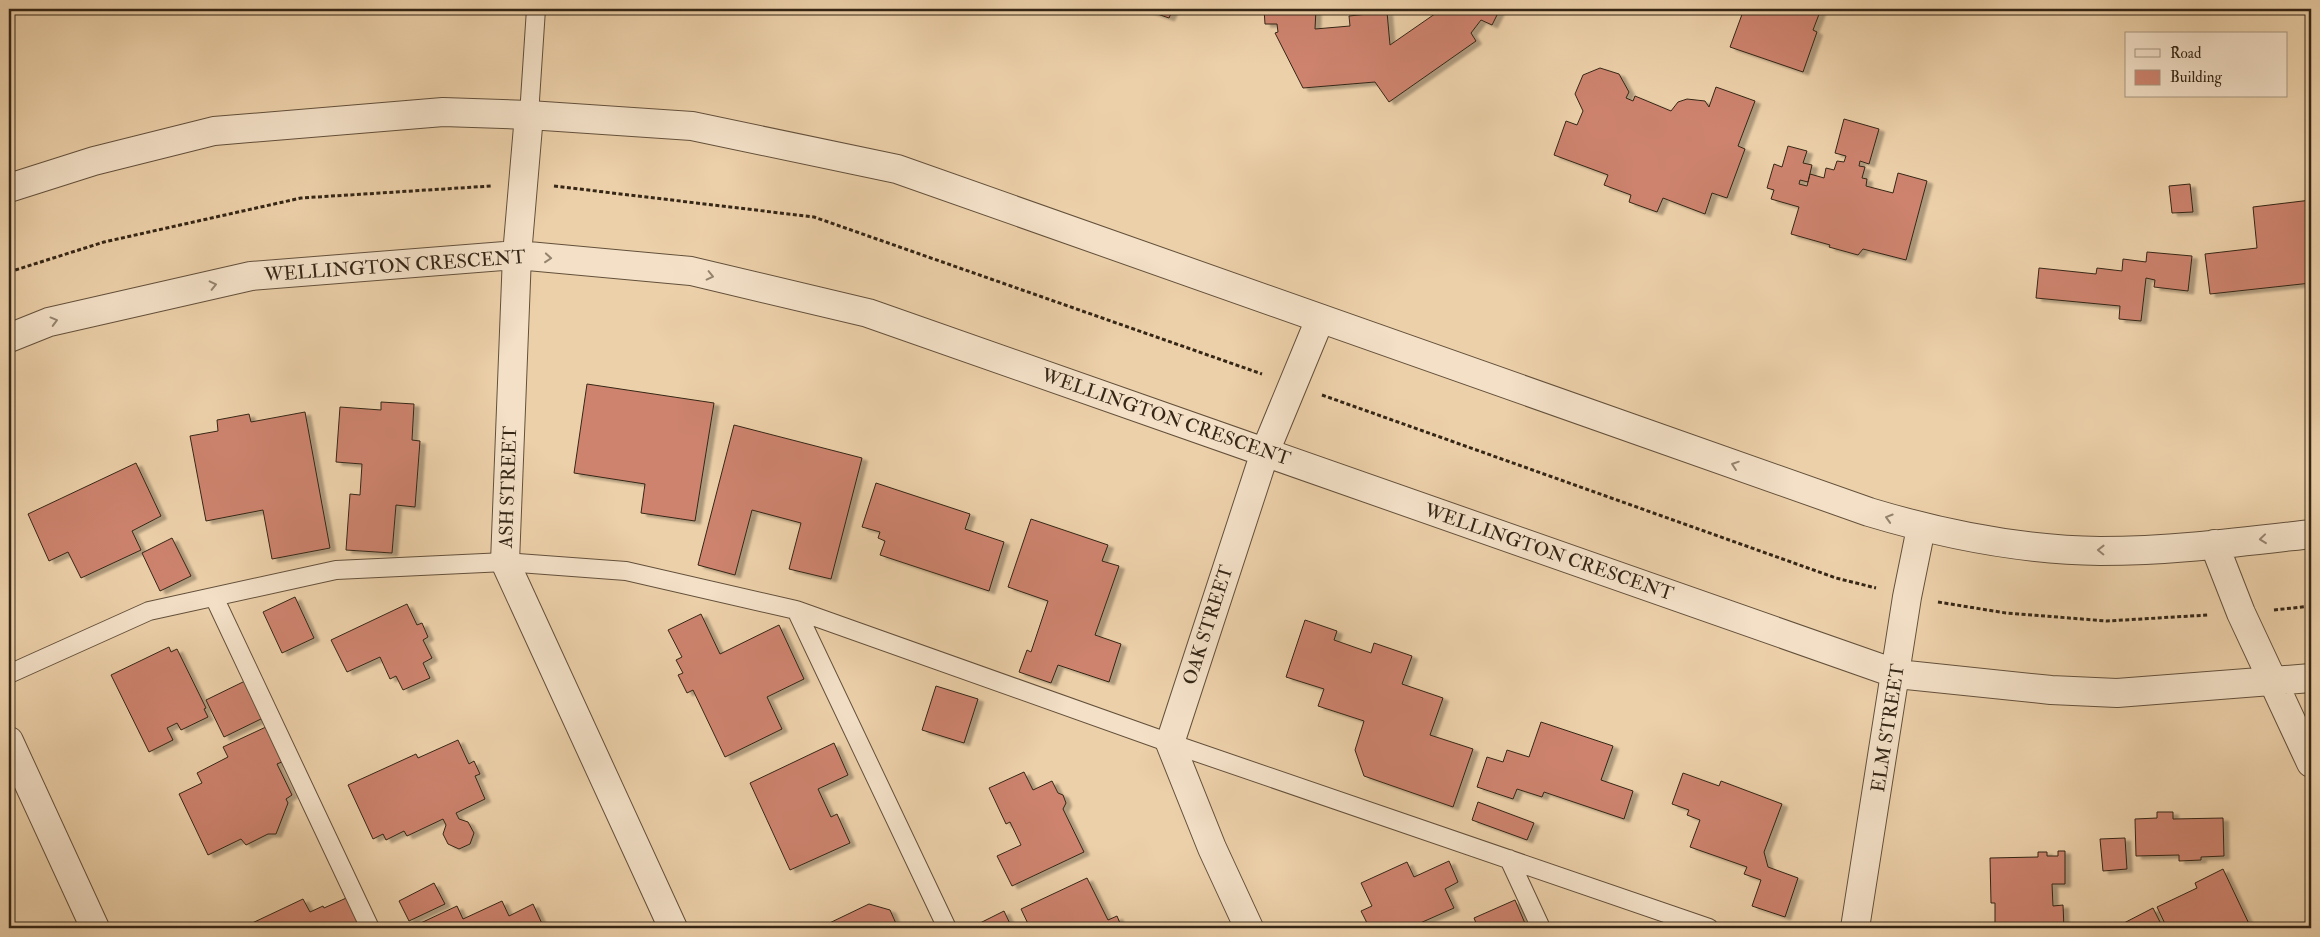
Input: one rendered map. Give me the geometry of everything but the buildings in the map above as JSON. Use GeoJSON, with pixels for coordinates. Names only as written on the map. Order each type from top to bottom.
{"type":"FeatureCollection","features":[{"type":"Feature","properties":{"kind":"street"},"geometry":{"type":"LineString","coordinates":[[9,188],[94,161],[214,131],[443,112],[528,115],[692,126],[897,170],[1860,509],[1921,528],[1974,538],[2098,551],[2150,550],[2311,534]]}},
{"type":"Feature","properties":{"kind":"street","name":"ASH STREET"},"geometry":{"type":"LineString","coordinates":[[528,115],[517,255],[505,562],[673,928]]}},
{"type":"Feature","properties":{"kind":"street","name":"WELLINGTON CRESCENT"},"geometry":{"type":"LineString","coordinates":[[9,338],[49,322],[251,276],[517,255],[691,271],[868,313],[1897,674],[2051,690],[2117,693],[2311,678]]}},
{"type":"Feature","properties":{"kind":"street","name":"OAK STREET"},"geometry":{"type":"LineString","coordinates":[[1170,743],[1265,452],[1320,319]]}},
{"type":"Feature","properties":{"kind":"street","name":"ELM STREET"},"geometry":{"type":"LineString","coordinates":[[1855,928],[1908,597],[1921,528]]}},
{"type":"Feature","properties":{"kind":"street"},"geometry":{"type":"LineString","coordinates":[[2214,544],[2241,613],[2311,763]]}},
{"type":"Feature","properties":{"kind":"street"},"geometry":{"type":"LineString","coordinates":[[9,742],[95,928]]}},
{"type":"Feature","properties":{"kind":"street"},"geometry":{"type":"LineString","coordinates":[[1170,743],[1212,848],[1249,928]]}},
{"type":"Feature","properties":{"kind":"lane","name":"ASH STREET"},"geometry":{"type":"LineString","coordinates":[[528,115],[536,9]]}},
{"type":"Feature","properties":{"kind":"lane"},"geometry":{"type":"LineString","coordinates":[[9,674],[150,611],[336,570],[505,562],[626,571],[796,610],[1170,743],[1709,928]]}},
{"type":"Feature","properties":{"kind":"lane"},"geometry":{"type":"LineString","coordinates":[[214,596],[370,928]]}},
{"type":"Feature","properties":{"kind":"lane"},"geometry":{"type":"LineString","coordinates":[[796,610],[947,928]]}},
{"type":"Feature","properties":{"kind":"lane"},"geometry":{"type":"LineString","coordinates":[[1509,859],[1541,928]]}},
{"type":"Feature","properties":{"kind":"path"},"geometry":{"type":"LineString","coordinates":[[9,272],[104,242],[301,198],[537,184],[814,217],[1293,384],[1836,578],[1908,597],[2006,614],[2107,621],[2241,613],[2311,606]]}}]}
